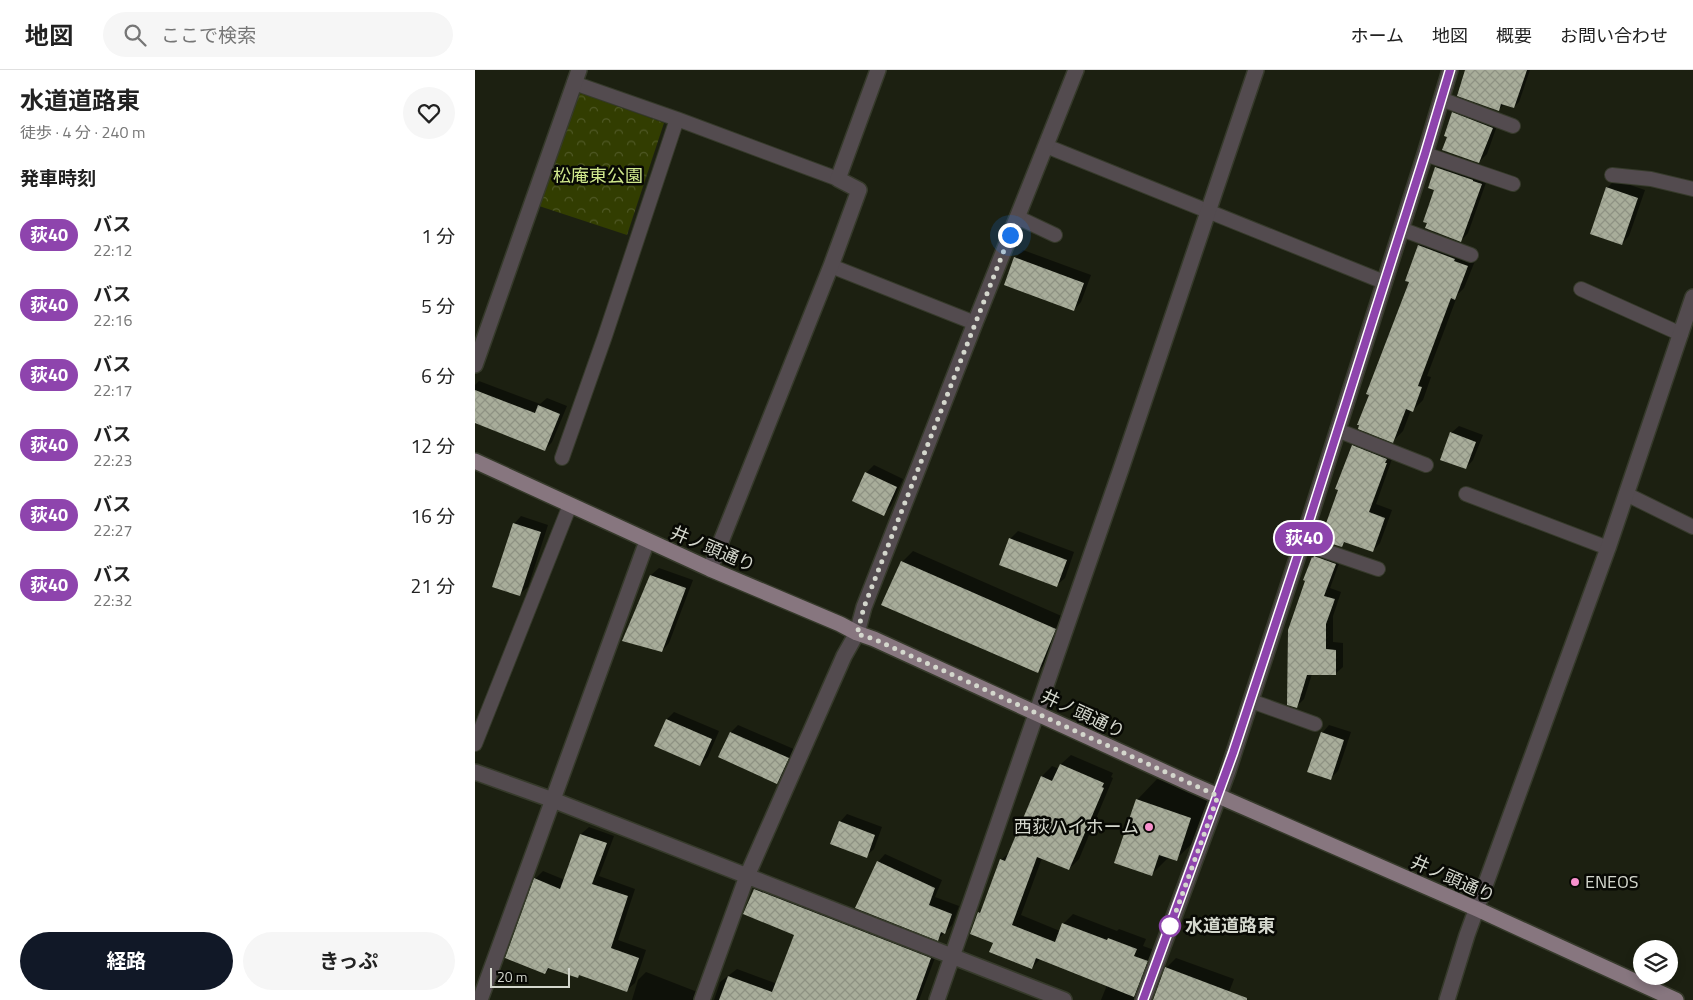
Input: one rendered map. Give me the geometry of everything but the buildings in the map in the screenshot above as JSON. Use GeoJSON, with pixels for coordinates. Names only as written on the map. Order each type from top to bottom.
{"type":"FeatureCollection","features":[{"type":"Feature","properties":{"kind":"main road","name":"井ノ頭通り"},"geometry":{"type":"LineString","coordinates":[[475,461],[647,541],[840,624],[857,634],[874,639],[1218,796],[1675,1000]]}},
{"type":"Feature","properties":{"kind":"street"},"geometry":{"type":"LineString","coordinates":[[710,569],[831,266],[859,190],[838,179],[878,70]]}},
{"type":"Feature","properties":{"kind":"street"},"geometry":{"type":"LineString","coordinates":[[702,1000],[747,876],[844,656],[857,634],[864,607],[1076,70]]}},
{"type":"Feature","properties":{"kind":"street"},"geometry":{"type":"LineString","coordinates":[[937,1000],[1256,70]]}},
{"type":"Feature","properties":{"kind":"street"},"geometry":{"type":"LineString","coordinates":[[1143,1000],[1251,701],[1450,70]]}},
{"type":"Feature","properties":{"kind":"street"},"geometry":{"type":"LineString","coordinates":[[475,365],[576,76]]}},
{"type":"Feature","properties":{"kind":"street"},"geometry":{"type":"LineString","coordinates":[[1447,1000],[1467,935],[1609,548],[1693,297]]}},
{"type":"Feature","properties":{"kind":"street"},"geometry":{"type":"LineString","coordinates":[[480,1000],[647,541]]}},
{"type":"Feature","properties":{"kind":"street"},"geometry":{"type":"LineString","coordinates":[[475,772],[553,800],[1064,1000]]}},
{"type":"Feature","properties":{"kind":"lane"},"geometry":{"type":"LineString","coordinates":[[576,76],[677,119],[838,179]]}},
{"type":"Feature","properties":{"kind":"lane"},"geometry":{"type":"LineString","coordinates":[[1441,100],[1513,126]]}},
{"type":"Feature","properties":{"kind":"lane"},"geometry":{"type":"LineString","coordinates":[[562,458],[605,336],[677,119]]}},
{"type":"Feature","properties":{"kind":"lane"},"geometry":{"type":"LineString","coordinates":[[1046,146],[1384,282]]}},
{"type":"Feature","properties":{"kind":"lane"},"geometry":{"type":"LineString","coordinates":[[1425,154],[1513,184]]}},
{"type":"Feature","properties":{"kind":"lane"},"geometry":{"type":"LineString","coordinates":[[1612,175],[1651,179],[1693,189]]}},
{"type":"Feature","properties":{"kind":"lane"},"geometry":{"type":"LineString","coordinates":[[1017,217],[1055,235]]}},
{"type":"Feature","properties":{"kind":"lane"},"geometry":{"type":"LineString","coordinates":[[1401,229],[1471,255]]}},
{"type":"Feature","properties":{"kind":"lane"},"geometry":{"type":"LineString","coordinates":[[831,266],[975,322]]}},
{"type":"Feature","properties":{"kind":"lane"},"geometry":{"type":"LineString","coordinates":[[1581,289],[1681,334]]}},
{"type":"Feature","properties":{"kind":"lane"},"geometry":{"type":"LineString","coordinates":[[1337,430],[1426,465]]}},
{"type":"Feature","properties":{"kind":"lane"},"geometry":{"type":"LineString","coordinates":[[1466,494],[1609,548]]}},
{"type":"Feature","properties":{"kind":"lane"},"geometry":{"type":"LineString","coordinates":[[1627,494],[1693,527]]}},
{"type":"Feature","properties":{"kind":"lane"},"geometry":{"type":"LineString","coordinates":[[475,744],[570,505]]}},
{"type":"Feature","properties":{"kind":"lane"},"geometry":{"type":"LineString","coordinates":[[1302,543],[1377,569]]}},
{"type":"Feature","properties":{"kind":"lane"},"geometry":{"type":"LineString","coordinates":[[1251,701],[1315,724]]}},
{"type":"Feature","properties":{"kind":"green space","name":"松庵東公園"},"geometry":{"type":"Polygon","coordinates":[[[578,92],[664,123],[627,235],[539,206],[578,92]]]}},
{"type":"Feature","properties":{"kind":"bus line","name":"荻40"},"geometry":{"type":"LineString","coordinates":[[1143,1000],[1228,771],[1302,543],[1450,70]]}},
{"type":"Feature","properties":{"kind":"place","name":"西荻ハイホーム"},"geometry":{"type":"Point","coordinates":[1149,827]}},
{"type":"Feature","properties":{"kind":"place","name":"ENEOS"},"geometry":{"type":"Point","coordinates":[1575,882]}},
{"type":"Feature","properties":{"kind":"place","name":"水道道路東"},"geometry":{"type":"Point","coordinates":[1170,926]}},
{"type":"Feature","properties":{"kind":"route"},"geometry":{"type":"LineString","coordinates":[[1010,235],[864,607],[857,634],[874,639],[1218,796],[1170,928],[1170,926]]}}]}
